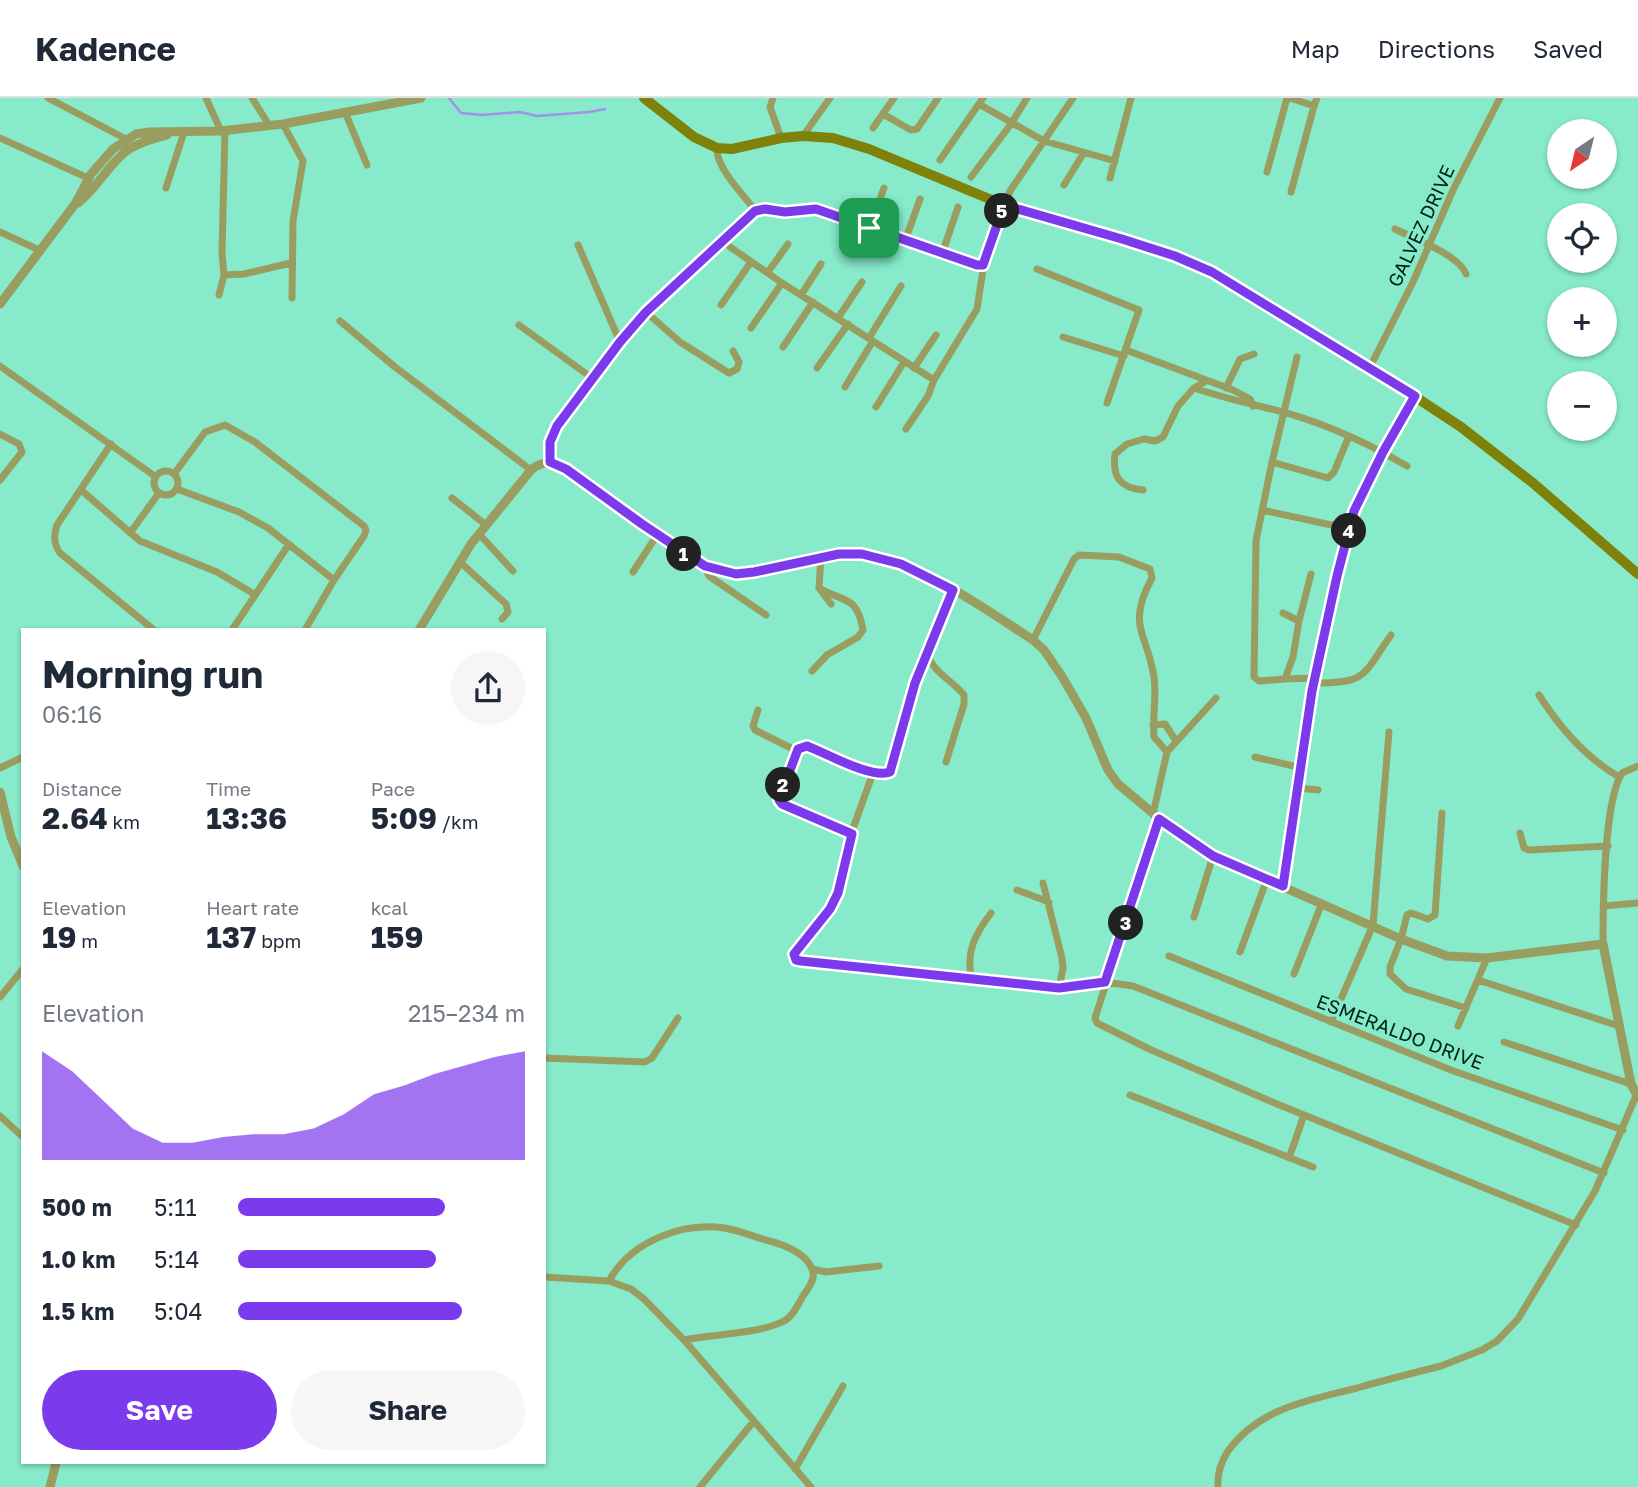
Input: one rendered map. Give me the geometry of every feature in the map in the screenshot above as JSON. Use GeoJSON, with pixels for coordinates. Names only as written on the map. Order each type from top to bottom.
{"type":"FeatureCollection","features":[{"type":"Feature","properties":{"kind":"main road"},"geometry":{"type":"LineString","coordinates":[[644,98],[655,102],[694,137],[717,148],[732,149],[803,136],[833,138],[869,149],[1004,205],[1135,243],[1212,272],[1415,396],[1495,453],[1638,574]]}},
{"type":"Feature","properties":{"kind":"street"},"geometry":{"type":"LineString","coordinates":[[48,98],[126,139]]}},
{"type":"Feature","properties":{"kind":"street"},"geometry":{"type":"LineString","coordinates":[[206,98],[223,130],[224,275],[219,295]]}},
{"type":"Feature","properties":{"kind":"street"},"geometry":{"type":"LineString","coordinates":[[252,98],[269,125]]}},
{"type":"Feature","properties":{"kind":"street"},"geometry":{"type":"LineString","coordinates":[[75,204],[88,178],[113,149],[136,134],[283,124],[421,98]]}},
{"type":"Feature","properties":{"kind":"street"},"geometry":{"type":"LineString","coordinates":[[773,98],[770,107],[781,138]]}},
{"type":"Feature","properties":{"kind":"street"},"geometry":{"type":"LineString","coordinates":[[803,136],[830,98]]}},
{"type":"Feature","properties":{"kind":"street"},"geometry":{"type":"LineString","coordinates":[[873,128],[894,98]]}},
{"type":"Feature","properties":{"kind":"street"},"geometry":{"type":"LineString","coordinates":[[883,114],[902,126],[916,129],[937,98]]}},
{"type":"Feature","properties":{"kind":"street"},"geometry":{"type":"LineString","coordinates":[[971,177],[1027,98]]}},
{"type":"Feature","properties":{"kind":"street"},"geometry":{"type":"LineString","coordinates":[[906,429],[928,396],[934,380],[977,309],[983,265],[1004,205],[1073,98]]}},
{"type":"Feature","properties":{"kind":"street"},"geometry":{"type":"LineString","coordinates":[[1110,178],[1131,98]]}},
{"type":"Feature","properties":{"kind":"street"},"geometry":{"type":"LineString","coordinates":[[1267,172],[1288,98],[1315,102],[1291,192]]}},
{"type":"Feature","properties":{"kind":"street","name":"GALVEZ DRIVE"},"geometry":{"type":"LineString","coordinates":[[1370,368],[1453,190],[1500,98]]}},
{"type":"Feature","properties":{"kind":"street"},"geometry":{"type":"LineString","coordinates":[[940,160],[981,101],[1011,124],[1044,141],[1115,161]]}},
{"type":"Feature","properties":{"kind":"street"},"geometry":{"type":"LineString","coordinates":[[345,112],[367,165]]}},
{"type":"Feature","properties":{"kind":"street"},"geometry":{"type":"LineString","coordinates":[[283,124],[303,161],[293,221],[292,298]]}},
{"type":"Feature","properties":{"kind":"street"},"geometry":{"type":"LineString","coordinates":[[166,188],[180,132]]}},
{"type":"Feature","properties":{"kind":"street"},"geometry":{"type":"LineString","coordinates":[[0,304],[75,204],[96,186],[123,154],[133,147],[180,132]]}},
{"type":"Feature","properties":{"kind":"street"},"geometry":{"type":"LineString","coordinates":[[0,138],[88,178]]}},
{"type":"Feature","properties":{"kind":"street"},"geometry":{"type":"LineString","coordinates":[[717,148],[716,155],[721,165],[755,211]]}},
{"type":"Feature","properties":{"kind":"street"},"geometry":{"type":"LineString","coordinates":[[1064,185],[1083,153]]}},
{"type":"Feature","properties":{"kind":"street"},"geometry":{"type":"LineString","coordinates":[[869,228],[884,188]]}},
{"type":"Feature","properties":{"kind":"street"},"geometry":{"type":"LineString","coordinates":[[905,241],[920,199]]}},
{"type":"Feature","properties":{"kind":"street"},"geometry":{"type":"LineString","coordinates":[[942,254],[958,207]]}},
{"type":"Feature","properties":{"kind":"street"},"geometry":{"type":"LineString","coordinates":[[550,462],[551,436],[620,342],[646,312],[755,211],[816,209],[968,263],[983,265]]}},
{"type":"Feature","properties":{"kind":"street"},"geometry":{"type":"LineString","coordinates":[[1395,229],[1459,264],[1466,274]]}},
{"type":"Feature","properties":{"kind":"street"},"geometry":{"type":"LineString","coordinates":[[0,232],[39,250]]}},
{"type":"Feature","properties":{"kind":"street"},"geometry":{"type":"LineString","coordinates":[[723,242],[782,284],[934,380]]}},
{"type":"Feature","properties":{"kind":"street"},"geometry":{"type":"LineString","coordinates":[[768,272],[788,244]]}},
{"type":"Feature","properties":{"kind":"street"},"geometry":{"type":"LineString","coordinates":[[578,246],[620,342]]}},
{"type":"Feature","properties":{"kind":"street"},"geometry":{"type":"LineString","coordinates":[[721,305],[751,262]]}},
{"type":"Feature","properties":{"kind":"street"},"geometry":{"type":"LineString","coordinates":[[224,275],[244,274],[291,263]]}},
{"type":"Feature","properties":{"kind":"street"},"geometry":{"type":"LineString","coordinates":[[801,295],[821,264]]}},
{"type":"Feature","properties":{"kind":"street"},"geometry":{"type":"LineString","coordinates":[[1037,269],[1139,310],[1107,403]]}},
{"type":"Feature","properties":{"kind":"street"},"geometry":{"type":"LineString","coordinates":[[838,318],[862,282]]}},
{"type":"Feature","properties":{"kind":"street"},"geometry":{"type":"LineString","coordinates":[[751,328],[782,284]]}},
{"type":"Feature","properties":{"kind":"street"},"geometry":{"type":"LineString","coordinates":[[845,387],[901,286]]}},
{"type":"Feature","properties":{"kind":"street"},"geometry":{"type":"LineString","coordinates":[[783,347],[813,302]]}},
{"type":"Feature","properties":{"kind":"street"},"geometry":{"type":"LineString","coordinates":[[646,312],[680,342],[729,373],[737,369],[739,362],[733,351]]}},
{"type":"Feature","properties":{"kind":"street"},"geometry":{"type":"LineString","coordinates":[[340,321],[403,374],[531,470]]}},
{"type":"Feature","properties":{"kind":"street"},"geometry":{"type":"LineString","coordinates":[[817,368],[848,324]]}},
{"type":"Feature","properties":{"kind":"street"},"geometry":{"type":"LineString","coordinates":[[519,325],[592,378]]}},
{"type":"Feature","properties":{"kind":"street"},"geometry":{"type":"LineString","coordinates":[[914,368],[936,335]]}},
{"type":"Feature","properties":{"kind":"street"},"geometry":{"type":"LineString","coordinates":[[1063,337],[1125,353],[1226,388],[1248,397],[1253,406]]}},
{"type":"Feature","properties":{"kind":"street"},"geometry":{"type":"LineString","coordinates":[[1226,388],[1240,359],[1254,354]]}},
{"type":"Feature","properties":{"kind":"street"},"geometry":{"type":"LineString","coordinates":[[1297,357],[1256,541],[1253,674],[1259,681],[1350,681],[1363,676],[1391,635]]}},
{"type":"Feature","properties":{"kind":"street"},"geometry":{"type":"LineString","coordinates":[[876,407],[904,362]]}},
{"type":"Feature","properties":{"kind":"street"},"geometry":{"type":"LineString","coordinates":[[0,366],[156,477]]}},
{"type":"Feature","properties":{"kind":"street"},"geometry":{"type":"LineString","coordinates":[[1143,490],[1127,488],[1121,484],[1115,468],[1115,454],[1127,444],[1144,439],[1155,441],[1163,437],[1178,406],[1194,388],[1206,381]]}},
{"type":"Feature","properties":{"kind":"street"},"geometry":{"type":"LineString","coordinates":[[1194,388],[1349,436],[1407,466]]}},
{"type":"Feature","properties":{"kind":"street"},"geometry":{"type":"LineString","coordinates":[[1283,886],[1314,681],[1354,511],[1415,396]]}},
{"type":"Feature","properties":{"kind":"street"},"geometry":{"type":"LineString","coordinates":[[174,474],[205,432],[225,425],[237,429],[364,526],[364,536],[306,628]]}},
{"type":"Feature","properties":{"kind":"street"},"geometry":{"type":"LineString","coordinates":[[0,434],[19,444],[22,452],[0,480]]}},
{"type":"Feature","properties":{"kind":"street"},"geometry":{"type":"LineString","coordinates":[[1272,462],[1328,478],[1335,472],[1349,436]]}},
{"type":"Feature","properties":{"kind":"street"},"geometry":{"type":"LineString","coordinates":[[111,444],[57,524],[55,547],[151,628]]}},
{"type":"Feature","properties":{"kind":"street"},"geometry":{"type":"LineString","coordinates":[[420,628],[486,525],[531,470],[542,463],[550,462],[566,469],[705,566],[736,574],[850,553],[882,557],[953,590],[1033,640],[1044,650],[1086,718],[1108,770],[1133,799],[1213,856],[1401,939],[1447,956],[1487,958],[1603,944]]}},
{"type":"Feature","properties":{"kind":"street"},"geometry":{"type":"LineString","coordinates":[[162,472],[174,474],[178,483],[177,489],[167,495],[159,493],[154,484],[156,477],[162,472]]}},
{"type":"Feature","properties":{"kind":"street"},"geometry":{"type":"LineString","coordinates":[[177,489],[239,512],[289,544],[334,580]]}},
{"type":"Feature","properties":{"kind":"street"},"geometry":{"type":"LineString","coordinates":[[81,490],[130,533],[152,547],[217,572],[254,594]]}},
{"type":"Feature","properties":{"kind":"street"},"geometry":{"type":"LineString","coordinates":[[130,533],[159,493]]}},
{"type":"Feature","properties":{"kind":"street"},"geometry":{"type":"LineString","coordinates":[[452,498],[486,525]]}},
{"type":"Feature","properties":{"kind":"street"},"geometry":{"type":"LineString","coordinates":[[1262,510],[1350,529]]}},
{"type":"Feature","properties":{"kind":"street"},"geometry":{"type":"LineString","coordinates":[[479,534],[513,571]]}},
{"type":"Feature","properties":{"kind":"street"},"geometry":{"type":"LineString","coordinates":[[633,572],[657,535]]}},
{"type":"Feature","properties":{"kind":"street"},"geometry":{"type":"LineString","coordinates":[[233,628],[289,544]]}},
{"type":"Feature","properties":{"kind":"street"},"geometry":{"type":"LineString","coordinates":[[1033,640],[1074,559],[1079,555],[1119,557],[1150,569],[1152,578],[1142,598],[1139,631],[1154,678],[1154,737],[1167,752]]}},
{"type":"Feature","properties":{"kind":"street"},"geometry":{"type":"LineString","coordinates":[[821,557],[819,588],[831,604]]}},
{"type":"Feature","properties":{"kind":"street"},"geometry":{"type":"LineString","coordinates":[[460,562],[506,604],[508,612],[502,619]]}},
{"type":"Feature","properties":{"kind":"street"},"geometry":{"type":"LineString","coordinates":[[705,566],[709,576],[766,615]]}},
{"type":"Feature","properties":{"kind":"street"},"geometry":{"type":"LineString","coordinates":[[1285,679],[1293,657],[1311,574]]}},
{"type":"Feature","properties":{"kind":"street"},"geometry":{"type":"LineString","coordinates":[[812,671],[827,654],[858,637],[863,630],[855,605],[819,588]]}},
{"type":"Feature","properties":{"kind":"street"},"geometry":{"type":"LineString","coordinates":[[852,834],[782,804],[779,800],[797,751],[807,746],[873,773],[885,774],[892,769],[915,683],[953,590]]}},
{"type":"Feature","properties":{"kind":"street"},"geometry":{"type":"LineString","coordinates":[[1283,613],[1299,621]]}},
{"type":"Feature","properties":{"kind":"street"},"geometry":{"type":"LineString","coordinates":[[926,652],[936,672],[958,687],[964,695],[964,704],[946,762]]}},
{"type":"Feature","properties":{"kind":"street"},"geometry":{"type":"LineString","coordinates":[[1539,695],[1575,743],[1598,764],[1619,777]]}},
{"type":"Feature","properties":{"kind":"street"},"geometry":{"type":"LineString","coordinates":[[1216,698],[1167,752],[1156,816],[1095,1017],[1101,1026],[1304,1115],[1576,1225]]}},
{"type":"Feature","properties":{"kind":"street"},"geometry":{"type":"LineString","coordinates":[[758,710],[753,726],[755,730],[797,751]]}},
{"type":"Feature","properties":{"kind":"street"},"geometry":{"type":"LineString","coordinates":[[1153,725],[1165,724],[1176,741]]}},
{"type":"Feature","properties":{"kind":"street"},"geometry":{"type":"LineString","coordinates":[[1331,1022],[1373,925],[1389,732]]}},
{"type":"Feature","properties":{"kind":"street"},"geometry":{"type":"LineString","coordinates":[[1255,757],[1302,768]]}},
{"type":"Feature","properties":{"kind":"street"},"geometry":{"type":"LineString","coordinates":[[0,768],[21,758]]}},
{"type":"Feature","properties":{"kind":"street"},"geometry":{"type":"LineString","coordinates":[[1219,1487],[1219,1470],[1233,1444],[1247,1430],[1282,1409],[1441,1366],[1465,1358],[1497,1341],[1518,1319],[1576,1225],[1604,1173],[1637,1097],[1631,1084],[1603,944],[1613,803],[1619,777],[1626,770],[1638,766]]}},
{"type":"Feature","properties":{"kind":"street"},"geometry":{"type":"LineString","coordinates":[[873,773],[852,834],[838,893],[830,909],[797,948],[794,954],[796,960],[1059,988],[1105,982],[1133,986],[1604,1173]]}},
{"type":"Feature","properties":{"kind":"street"},"geometry":{"type":"LineString","coordinates":[[1299,789],[1318,790]]}},
{"type":"Feature","properties":{"kind":"street"},"geometry":{"type":"LineString","coordinates":[[0,792],[11,838],[21,861]]}},
{"type":"Feature","properties":{"kind":"street"},"geometry":{"type":"LineString","coordinates":[[1442,813],[1435,915],[1428,919],[1411,913],[1407,915],[1390,974],[1406,989],[1466,1008]]}},
{"type":"Feature","properties":{"kind":"street"},"geometry":{"type":"LineString","coordinates":[[1520,833],[1524,848],[1529,850],[1608,846]]}},
{"type":"Feature","properties":{"kind":"street"},"geometry":{"type":"LineString","coordinates":[[1194,917],[1213,856]]}},
{"type":"Feature","properties":{"kind":"street"},"geometry":{"type":"LineString","coordinates":[[1240,952],[1267,879]]}},
{"type":"Feature","properties":{"kind":"street"},"geometry":{"type":"LineString","coordinates":[[1043,883],[1062,958],[1059,988]]}},
{"type":"Feature","properties":{"kind":"street"},"geometry":{"type":"LineString","coordinates":[[1017,890],[1049,902]]}},
{"type":"Feature","properties":{"kind":"street"},"geometry":{"type":"LineString","coordinates":[[1294,974],[1322,903]]}},
{"type":"Feature","properties":{"kind":"street"},"geometry":{"type":"LineString","coordinates":[[1604,906],[1638,904]]}},
{"type":"Feature","properties":{"kind":"street"},"geometry":{"type":"LineString","coordinates":[[972,980],[968,965],[971,947],[991,913]]}},
{"type":"Feature","properties":{"kind":"street","name":"ESMERALDO DRIVE"},"geometry":{"type":"LineString","coordinates":[[1169,956],[1451,1070],[1623,1130]]}},
{"type":"Feature","properties":{"kind":"street"},"geometry":{"type":"LineString","coordinates":[[1458,1026],[1487,958]]}},
{"type":"Feature","properties":{"kind":"street"},"geometry":{"type":"LineString","coordinates":[[0,997],[21,971]]}},
{"type":"Feature","properties":{"kind":"street"},"geometry":{"type":"LineString","coordinates":[[1478,980],[1619,1026]]}},
{"type":"Feature","properties":{"kind":"street"},"geometry":{"type":"LineString","coordinates":[[546,1058],[645,1062],[652,1059],[678,1018]]}},
{"type":"Feature","properties":{"kind":"street","name":"ESMERALDO DRIVE"},"geometry":{"type":"LineString","coordinates":[[1504,1042],[1631,1084]]}},
{"type":"Feature","properties":{"kind":"street"},"geometry":{"type":"LineString","coordinates":[[1130,1095],[1313,1167]]}},
{"type":"Feature","properties":{"kind":"street"},"geometry":{"type":"LineString","coordinates":[[1289,1158],[1304,1115]]}},
{"type":"Feature","properties":{"kind":"street"},"geometry":{"type":"LineString","coordinates":[[0,1116],[21,1135]]}},
{"type":"Feature","properties":{"kind":"street"},"geometry":{"type":"LineString","coordinates":[[609,1281],[617,1266],[631,1253],[660,1236],[722,1227],[780,1244],[797,1252],[813,1269],[826,1272],[879,1266]]}},
{"type":"Feature","properties":{"kind":"street"},"geometry":{"type":"LineString","coordinates":[[684,1340],[765,1328],[786,1320],[813,1279],[813,1269]]}},
{"type":"Feature","properties":{"kind":"street"},"geometry":{"type":"LineString","coordinates":[[546,1277],[609,1281],[631,1289],[644,1298],[684,1340],[811,1487]]}},
{"type":"Feature","properties":{"kind":"street"},"geometry":{"type":"LineString","coordinates":[[795,1469],[843,1386]]}},
{"type":"Feature","properties":{"kind":"street"},"geometry":{"type":"LineString","coordinates":[[700,1487],[754,1421]]}},
{"type":"Feature","properties":{"kind":"street"},"geometry":{"type":"LineString","coordinates":[[50,1487],[56,1464]]}},
{"type":"Feature","properties":{"kind":"waterway"},"geometry":{"type":"LineString","coordinates":[[449,98],[461,113],[482,115],[520,112],[537,116],[605,109]]}},
{"type":"Feature","properties":{"kind":"route"},"geometry":{"type":"LineString","coordinates":[[1004,205],[1122,239],[1175,256],[1227,280],[1415,396],[1354,511],[1312,691],[1283,886],[1213,856],[1159,819],[1105,982],[1059,988],[796,960],[794,954],[797,948],[830,909],[838,893],[852,834],[782,804],[779,800],[798,749],[807,746],[873,773],[890,772],[915,683],[953,590],[882,557],[850,553],[754,572],[722,572],[695,561],[566,469],[550,462],[551,436],[620,342],[659,299],[755,211],[816,209],[869,228],[977,265],[983,265],[1004,205]]}}]}
